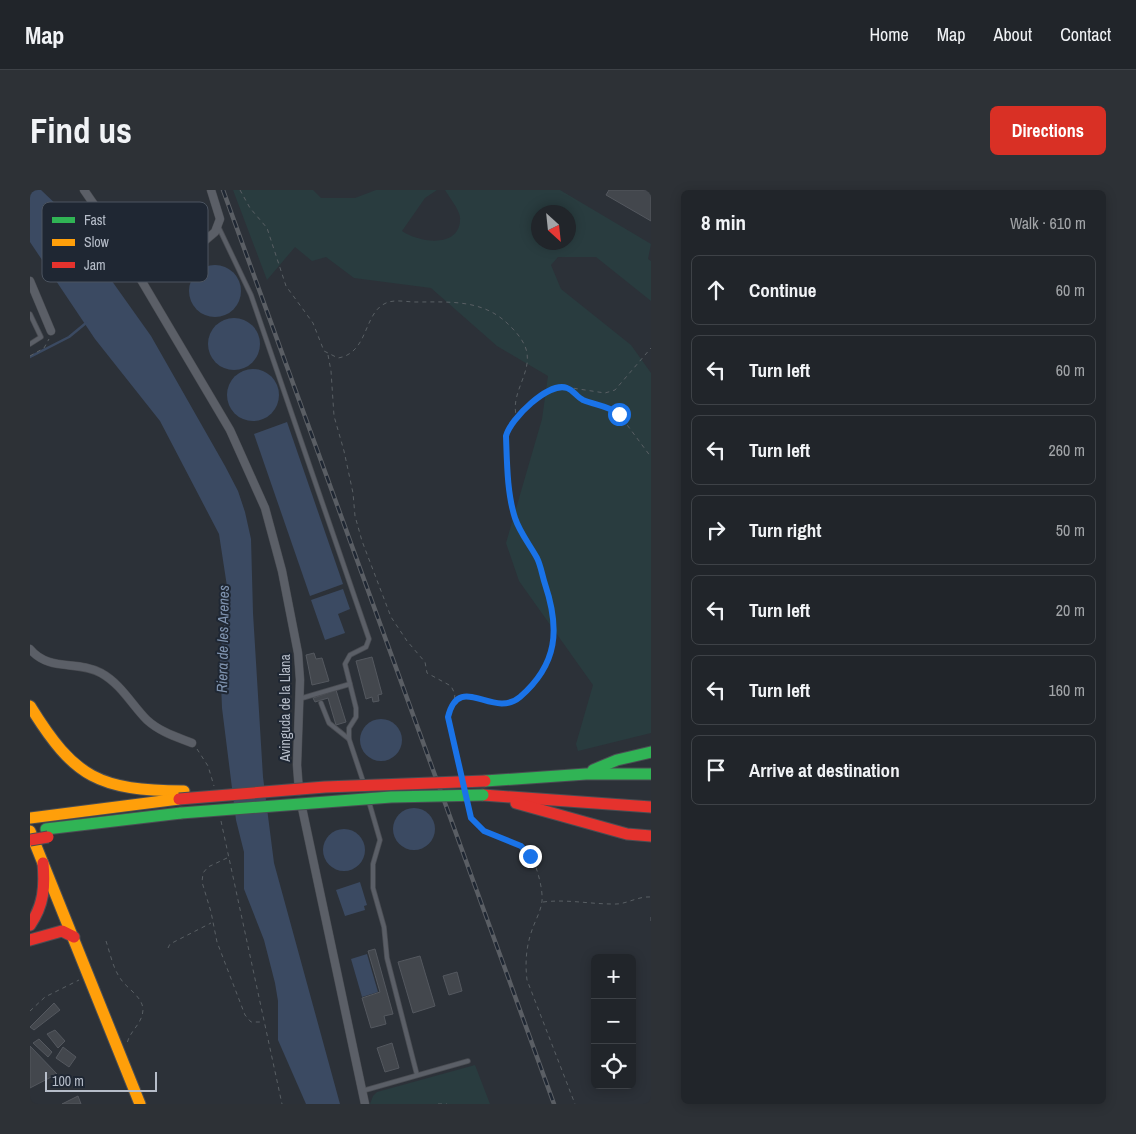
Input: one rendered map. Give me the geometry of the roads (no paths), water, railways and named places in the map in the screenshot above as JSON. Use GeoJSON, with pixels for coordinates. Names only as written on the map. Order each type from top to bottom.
{"type":"FeatureCollection","features":[{"type":"Feature","properties":{"kind":"main road"},"geometry":{"type":"LineString","coordinates":[[30,706],[59,752],[86,776],[107,785],[127,790],[181,795]]}},
{"type":"Feature","properties":{"kind":"main road"},"geometry":{"type":"LineString","coordinates":[[586,774],[617,760],[651,752]]}},
{"type":"Feature","properties":{"kind":"main road"},"geometry":{"type":"LineString","coordinates":[[34,818],[181,795],[485,781],[586,774],[651,774]]}},
{"type":"Feature","properties":{"kind":"main road"},"geometry":{"type":"LineString","coordinates":[[496,795],[572,820],[627,834],[651,836]]}},
{"type":"Feature","properties":{"kind":"main road"},"geometry":{"type":"LineString","coordinates":[[30,840],[47,833],[124,819],[383,798],[496,795],[651,807]]}},
{"type":"Feature","properties":{"kind":"main road"},"geometry":{"type":"LineString","coordinates":[[47,833],[30,831],[140,1104]]}},
{"type":"Feature","properties":{"kind":"main road"},"geometry":{"type":"LineString","coordinates":[[30,925],[41,909],[44,898],[43,863]]}},
{"type":"Feature","properties":{"kind":"main road"},"geometry":{"type":"LineString","coordinates":[[30,940],[62,931],[74,937]]}},
{"type":"Feature","properties":{"kind":"street","name":"Avinguda de la Llana"},"geometry":{"type":"LineString","coordinates":[[84,190],[92,202]]}},
{"type":"Feature","properties":{"kind":"street"},"geometry":{"type":"LineString","coordinates":[[208,238],[218,226],[219,212],[211,190]]}},
{"type":"Feature","properties":{"kind":"street"},"geometry":{"type":"LineString","coordinates":[[30,281],[51,331]]}},
{"type":"Feature","properties":{"kind":"street","name":"Avinguda de la Llana"},"geometry":{"type":"LineString","coordinates":[[143,282],[230,430],[256,483],[274,539],[290,604],[298,653],[297,765],[301,803],[365,1104]]}},
{"type":"Feature","properties":{"kind":"street"},"geometry":{"type":"LineString","coordinates":[[30,649],[45,662],[83,667],[104,674],[115,683],[149,721],[158,728],[192,743]]}},
{"type":"Feature","properties":{"kind":"lane"},"geometry":{"type":"LineString","coordinates":[[218,226],[251,295],[369,644],[350,655],[346,660],[346,670],[356,712],[349,728],[349,739],[380,840],[373,864],[372,880],[384,927],[387,958],[418,1075]]}},
{"type":"Feature","properties":{"kind":"lane"},"geometry":{"type":"LineString","coordinates":[[30,314],[41,338],[30,344]]}},
{"type":"Feature","properties":{"kind":"lane"},"geometry":{"type":"LineString","coordinates":[[299,699],[350,684]]}},
{"type":"Feature","properties":{"kind":"lane"},"geometry":{"type":"LineString","coordinates":[[321,703],[329,723],[349,739]]}},
{"type":"Feature","properties":{"kind":"lane"},"geometry":{"type":"LineString","coordinates":[[362,1091],[468,1061]]}},
{"type":"Feature","properties":{"kind":"water"},"geometry":{"type":"Polygon","coordinates":[[[30,190],[41,190],[54,202],[42,202],[42,260],[30,242],[30,190]]]}},
{"type":"Feature","properties":{"kind":"water"},"geometry":{"type":"Polygon","coordinates":[[[215,265],[225,267],[233,273],[240,286],[239,301],[233,309],[225,315],[215,317],[205,315],[197,309],[191,301],[189,291],[191,282],[208,282],[208,266],[215,265]]]}},
{"type":"Feature","properties":{"kind":"water","name":"Riera de les Arenes"},"geometry":{"type":"Polygon","coordinates":[[[57,282],[113,282],[151,336],[225,466],[238,491],[245,512],[251,539],[253,613],[263,777],[274,863],[340,1104],[306,1104],[278,1040],[278,1001],[275,983],[264,940],[244,889],[244,852],[236,820],[222,708],[220,658],[228,593],[219,534],[160,421],[95,339],[57,282]]]}},
{"type":"Feature","properties":{"kind":"water"},"geometry":{"type":"Polygon","coordinates":[[[234,318],[244,320],[252,326],[258,334],[260,344],[258,354],[252,362],[244,368],[234,370],[224,368],[216,362],[210,354],[208,344],[210,334],[216,326],[224,320],[234,318]]]}},
{"type":"Feature","properties":{"kind":"water"},"geometry":{"type":"Polygon","coordinates":[[[253,369],[263,371],[271,377],[277,385],[279,395],[277,405],[271,413],[263,419],[253,421],[243,419],[235,413],[229,405],[227,395],[229,385],[235,377],[243,371],[253,369]]]}},
{"type":"Feature","properties":{"kind":"water"},"geometry":{"type":"Polygon","coordinates":[[[287,422],[343,584],[310,596],[254,434],[287,422]]]}},
{"type":"Feature","properties":{"kind":"water"},"geometry":{"type":"Polygon","coordinates":[[[343,589],[350,609],[338,614],[345,633],[325,640],[311,600],[343,589]]]}},
{"type":"Feature","properties":{"kind":"water"},"geometry":{"type":"Polygon","coordinates":[[[381,719],[396,725],[402,740],[396,755],[381,761],[366,755],[360,740],[366,725],[381,719]]]}},
{"type":"Feature","properties":{"kind":"water"},"geometry":{"type":"Polygon","coordinates":[[[414,808],[429,814],[435,829],[429,844],[414,850],[399,844],[393,829],[399,814],[414,808]]]}},
{"type":"Feature","properties":{"kind":"water"},"geometry":{"type":"Polygon","coordinates":[[[344,829],[359,835],[365,850],[359,865],[344,871],[329,865],[323,850],[329,835],[344,829]]]}},
{"type":"Feature","properties":{"kind":"water"},"geometry":{"type":"Polygon","coordinates":[[[360,882],[367,905],[364,906],[365,910],[345,916],[336,890],[360,882]]]}},
{"type":"Feature","properties":{"kind":"water"},"geometry":{"type":"Polygon","coordinates":[[[367,954],[378,992],[362,997],[351,959],[367,954]]]}},
{"type":"Feature","properties":{"kind":"waterway"},"geometry":{"type":"LineString","coordinates":[[30,357],[69,337],[86,323]]}},
{"type":"Feature","properties":{"kind":"railway"},"geometry":{"type":"LineString","coordinates":[[223,190],[554,1104]]}}]}
